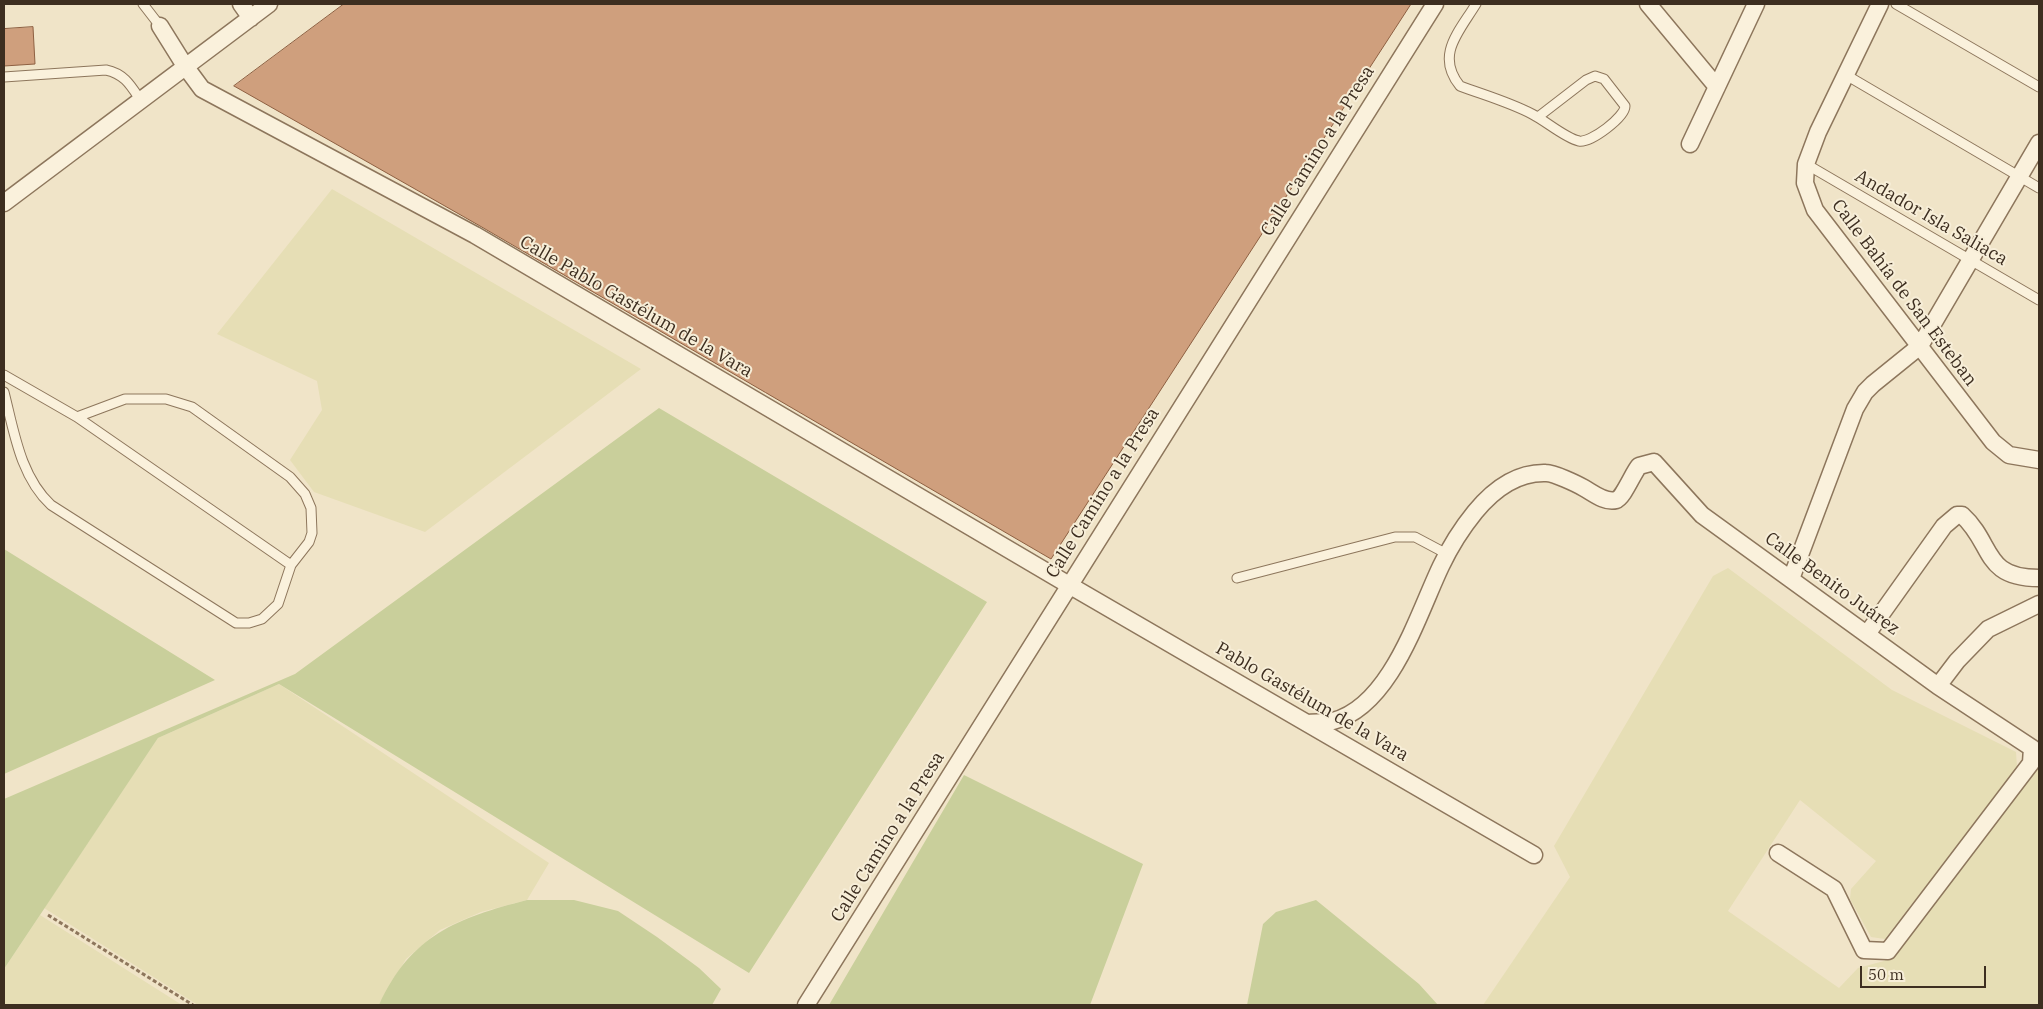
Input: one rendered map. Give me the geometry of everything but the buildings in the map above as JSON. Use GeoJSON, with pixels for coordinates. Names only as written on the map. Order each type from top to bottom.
{"type":"FeatureCollection","features":[{"type":"Feature","properties":{"kind":"street"},"geometry":{"type":"LineString","coordinates":[[241,4],[251,18]]}},
{"type":"Feature","properties":{"kind":"street"},"geometry":{"type":"LineString","coordinates":[[4,203],[269,4]]}},
{"type":"Feature","properties":{"kind":"street","name":"Calle Camino a la Presa"},"geometry":{"type":"LineString","coordinates":[[806,1005],[1435,4]]}},
{"type":"Feature","properties":{"kind":"street"},"geometry":{"type":"LineString","coordinates":[[1648,4],[1717,87]]}},
{"type":"Feature","properties":{"kind":"street"},"geometry":{"type":"LineString","coordinates":[[1690,144],[1756,4]]}},
{"type":"Feature","properties":{"kind":"street","name":"Calle Bahía de San Esteban"},"geometry":{"type":"LineString","coordinates":[[1880,4],[1818,132],[1806,164],[1805,183],[1815,210],[1993,442],[2009,455],[2039,460]]}},
{"type":"Feature","properties":{"kind":"street","name":"Calle Pablo Gastélum de la Vara"},"geometry":{"type":"LineString","coordinates":[[160,26],[202,89],[475,235],[1069,585]]}},
{"type":"Feature","properties":{"kind":"street"},"geometry":{"type":"LineString","coordinates":[[1791,579],[1855,409],[1865,392],[1873,384],[1920,346],[2021,177],[2039,143]]}},
{"type":"Feature","properties":{"kind":"street","name":"Calle Benito Juárez"},"geometry":{"type":"LineString","coordinates":[[1447,554],[1474,513],[1495,490],[1514,479],[1547,472],[1582,487],[1600,498],[1614,500],[1619,498],[1639,466],[1654,462],[1702,515],[1938,686],[2032,748],[2031,763],[1888,951],[1864,950],[1834,889],[1778,853]]}},
{"type":"Feature","properties":{"kind":"street"},"geometry":{"type":"LineString","coordinates":[[1867,634],[1944,526],[1957,515],[1962,515],[1969,521],[1987,553],[2006,573],[2039,578]]}},
{"type":"Feature","properties":{"kind":"street"},"geometry":{"type":"LineString","coordinates":[[1307,723],[1333,721],[1355,711],[1374,694],[1412,634],[1447,554]]}},
{"type":"Feature","properties":{"kind":"street","name":"Pablo Gastélum de la Vara"},"geometry":{"type":"LineString","coordinates":[[1069,585],[1534,855]]}},
{"type":"Feature","properties":{"kind":"street"},"geometry":{"type":"LineString","coordinates":[[1938,686],[1957,662],[1988,629],[2039,604]]}},
{"type":"Feature","properties":{"kind":"lane"},"geometry":{"type":"LineString","coordinates":[[143,4],[160,26]]}},
{"type":"Feature","properties":{"kind":"lane"},"geometry":{"type":"LineString","coordinates":[[1476,4],[1448,50],[1448,64],[1453,77],[1460,86],[1513,105],[1538,117],[1578,141],[1583,141],[1597,135],[1622,115],[1625,106],[1604,79],[1594,76],[1538,117]]}},
{"type":"Feature","properties":{"kind":"lane"},"geometry":{"type":"LineString","coordinates":[[1896,4],[2039,87]]}},
{"type":"Feature","properties":{"kind":"lane"},"geometry":{"type":"LineString","coordinates":[[4,77],[106,70],[118,72],[128,81],[141,101]]}},
{"type":"Feature","properties":{"kind":"lane"},"geometry":{"type":"LineString","coordinates":[[1846,75],[2039,188]]}},
{"type":"Feature","properties":{"kind":"lane","name":"Andador Isla Saliaca"},"geometry":{"type":"LineString","coordinates":[[1806,164],[2039,300]]}},
{"type":"Feature","properties":{"kind":"lane"},"geometry":{"type":"LineString","coordinates":[[4,375],[77,417],[291,565]]}},
{"type":"Feature","properties":{"kind":"lane"},"geometry":{"type":"LineString","coordinates":[[4,392],[23,462],[41,496],[51,505],[236,623],[249,623],[262,619],[270,613],[284,591],[291,565],[309,542],[312,533],[311,508],[305,494],[290,477],[192,408],[166,399],[125,399],[77,417]]}},
{"type":"Feature","properties":{"kind":"lane"},"geometry":{"type":"LineString","coordinates":[[1237,578],[1395,537],[1415,537],[1447,554]]}},
{"type":"Feature","properties":{"kind":"path"},"geometry":{"type":"LineString","coordinates":[[48,915],[193,1005]]}},
{"type":"Feature","properties":{"kind":"shaded area"},"geometry":{"type":"Polygon","coordinates":[[[332,189],[641,369],[425,532],[314,492],[290,460],[322,410],[317,381],[217,334],[332,189]]]}},
{"type":"Feature","properties":{"kind":"shaded area"},"geometry":{"type":"Polygon","coordinates":[[[1728,568],[1892,690],[2016,752],[2017,767],[1885,939],[1871,937],[1850,899],[1851,889],[1876,861],[1800,800],[1728,911],[1839,988],[1858,968],[1884,961],[1901,948],[2038,767],[2039,1005],[1483,1005],[1570,877],[1554,846],[1713,576],[1728,568]]]}},
{"type":"Feature","properties":{"kind":"shaded area"},"geometry":{"type":"Polygon","coordinates":[[[279,684],[549,863],[527,900],[481,912],[440,930],[406,959],[379,1005],[198,1005],[44,908],[158,738],[279,684]]]}},
{"type":"Feature","properties":{"kind":"shaded area"},"geometry":{"type":"Polygon","coordinates":[[[40,915],[182,1005],[4,1005],[4,969],[40,915]]]}},
{"type":"Feature","properties":{"kind":"green space"},"geometry":{"type":"Polygon","coordinates":[[[659,408],[987,602],[749,973],[279,684],[158,738],[4,969],[4,799],[295,674],[659,408]]]}},
{"type":"Feature","properties":{"kind":"green space"},"geometry":{"type":"Polygon","coordinates":[[[4,549],[215,680],[4,774],[4,549]]]}},
{"type":"Feature","properties":{"kind":"green space"},"geometry":{"type":"Polygon","coordinates":[[[964,775],[1143,864],[1090,1005],[829,1005],[964,775]]]}},
{"type":"Feature","properties":{"kind":"green space"},"geometry":{"type":"Polygon","coordinates":[[[527,900],[574,900],[618,911],[699,968],[721,989],[712,1005],[379,1005],[392,981],[406,962],[421,946],[439,933],[479,914],[527,900]]]}},
{"type":"Feature","properties":{"kind":"green space"},"geometry":{"type":"Polygon","coordinates":[[[1316,900],[1419,984],[1438,1005],[1247,1005],[1263,924],[1276,912],[1316,900]]]}}]}
